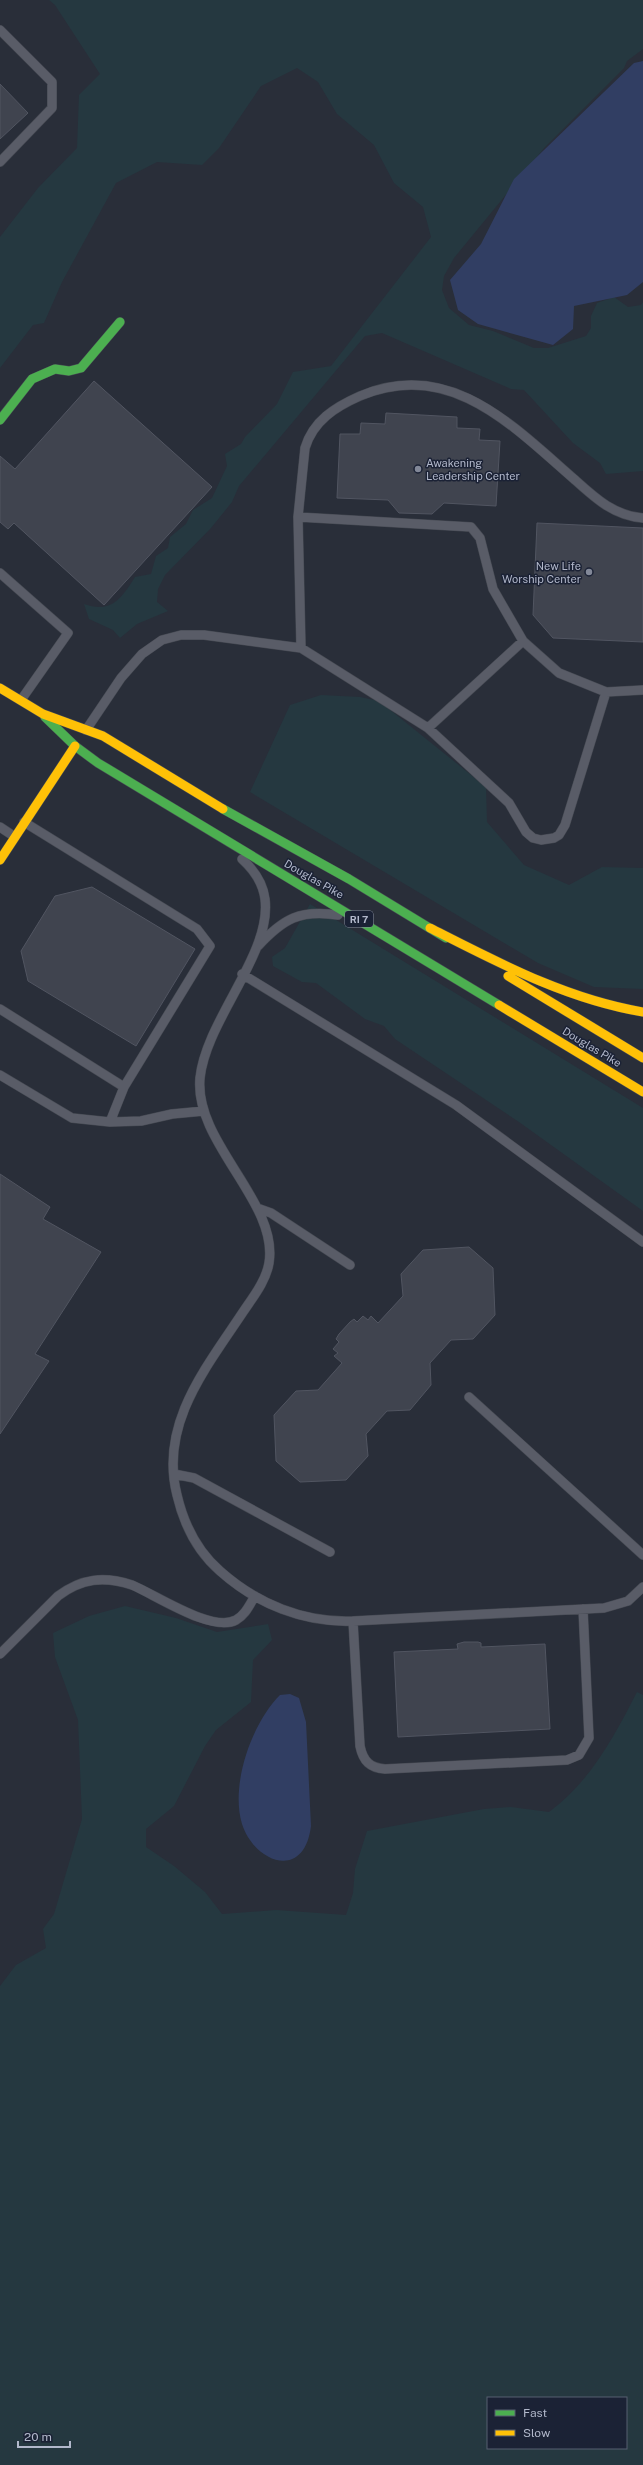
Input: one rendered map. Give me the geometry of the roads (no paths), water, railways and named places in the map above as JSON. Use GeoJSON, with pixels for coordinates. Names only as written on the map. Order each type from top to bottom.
{"type":"FeatureCollection","features":[{"type":"Feature","properties":{"kind":"main road"},"geometry":{"type":"LineString","coordinates":[[0,420],[32,379],[55,369],[69,371],[81,368],[120,322]]}},
{"type":"Feature","properties":{"kind":"main road","name":"Douglas Pike"},"geometry":{"type":"LineString","coordinates":[[0,688],[43,714],[88,729],[118,744],[238,818],[349,879],[643,1058]]}},
{"type":"Feature","properties":{"kind":"main road","name":"Douglas Pike"},"geometry":{"type":"LineString","coordinates":[[43,714],[75,746],[98,763],[222,839],[359,919],[643,1092]]}},
{"type":"Feature","properties":{"kind":"main road"},"geometry":{"type":"LineString","coordinates":[[0,860],[75,746]]}},
{"type":"Feature","properties":{"kind":"main road"},"geometry":{"type":"LineString","coordinates":[[430,928],[533,979],[578,998],[612,1007],[643,1012]]}},
{"type":"Feature","properties":{"kind":"lane"},"geometry":{"type":"LineString","coordinates":[[0,30],[52,82],[52,108],[0,162]]}},
{"type":"Feature","properties":{"kind":"lane"},"geometry":{"type":"LineString","coordinates":[[301,648],[298,517],[301,474],[308,437],[321,420],[341,406],[367,394],[391,387],[415,385],[458,394],[490,409],[595,498],[625,516],[643,518]]}},
{"type":"Feature","properties":{"kind":"lane"},"geometry":{"type":"LineString","coordinates":[[298,517],[470,527],[480,538],[493,589],[523,641],[558,673],[606,692],[643,690]]}},
{"type":"Feature","properties":{"kind":"lane"},"geometry":{"type":"LineString","coordinates":[[0,573],[68,632],[20,701]]}},
{"type":"Feature","properties":{"kind":"lane"},"geometry":{"type":"LineString","coordinates":[[75,746],[88,729],[121,678],[142,654],[162,640],[181,635],[204,635],[301,648],[428,728],[509,803],[526,832],[533,838],[548,840],[559,835],[565,825],[606,692]]}},
{"type":"Feature","properties":{"kind":"lane"},"geometry":{"type":"LineString","coordinates":[[428,728],[523,641]]}},
{"type":"Feature","properties":{"kind":"lane"},"geometry":{"type":"LineString","coordinates":[[24,822],[197,929],[210,946],[124,1087],[110,1122]]}},
{"type":"Feature","properties":{"kind":"lane"},"geometry":{"type":"LineString","coordinates":[[0,827],[15,837]]}},
{"type":"Feature","properties":{"kind":"lane"},"geometry":{"type":"LineString","coordinates":[[222,839],[246,862],[264,891],[265,908],[256,949]]}},
{"type":"Feature","properties":{"kind":"lane"},"geometry":{"type":"LineString","coordinates":[[359,919],[322,913],[301,914],[278,927],[256,949],[242,974],[204,1059],[200,1086],[204,1112],[238,1177],[265,1224],[269,1240],[270,1256],[266,1274],[187,1401],[176,1435],[174,1474],[183,1515],[199,1548],[224,1575],[254,1596],[308,1618],[328,1622],[584,1609],[620,1604],[635,1597],[643,1587]]}},
{"type":"Feature","properties":{"kind":"lane"},"geometry":{"type":"LineString","coordinates":[[242,974],[456,1105],[643,1242]]}},
{"type":"Feature","properties":{"kind":"lane"},"geometry":{"type":"LineString","coordinates":[[0,1009],[124,1087]]}},
{"type":"Feature","properties":{"kind":"lane"},"geometry":{"type":"LineString","coordinates":[[0,1075],[72,1118],[110,1122],[141,1121],[172,1114],[204,1112]]}},
{"type":"Feature","properties":{"kind":"lane"},"geometry":{"type":"LineString","coordinates":[[257,1208],[271,1213],[350,1265]]}},
{"type":"Feature","properties":{"kind":"lane"},"geometry":{"type":"LineString","coordinates":[[469,1397],[643,1555]]}},
{"type":"Feature","properties":{"kind":"lane"},"geometry":{"type":"LineString","coordinates":[[174,1474],[194,1478],[330,1552]]}},
{"type":"Feature","properties":{"kind":"lane"},"geometry":{"type":"LineString","coordinates":[[0,1654],[58,1596],[68,1588],[91,1579],[118,1581],[132,1585],[217,1624],[234,1621],[242,1616],[254,1596]]}},
{"type":"Feature","properties":{"kind":"lane"},"geometry":{"type":"LineString","coordinates":[[353,1621],[360,1746],[363,1758],[372,1767],[385,1769],[567,1760],[579,1755],[589,1738],[584,1609]]}},
{"type":"Feature","properties":{"kind":"water"},"geometry":{"type":"Polygon","coordinates":[[[643,61],[643,282],[627,295],[574,306],[573,329],[553,345],[478,324],[458,310],[450,280],[481,244],[514,179],[634,63],[643,61]]]}},
{"type":"Feature","properties":{"kind":"water"},"geometry":{"type":"Polygon","coordinates":[[[290,1694],[299,1698],[306,1722],[311,1826],[307,1844],[299,1855],[289,1860],[278,1860],[267,1856],[257,1848],[248,1837],[242,1824],[239,1808],[239,1791],[241,1773],[246,1755],[261,1721],[280,1695],[290,1694]]]}},
{"type":"Feature","properties":{"kind":"place","name":"Awakening Leadership Center"},"geometry":{"type":"Point","coordinates":[418,469]}},
{"type":"Feature","properties":{"kind":"place","name":"New Life Worship Center"},"geometry":{"type":"Point","coordinates":[589,572]}}]}
